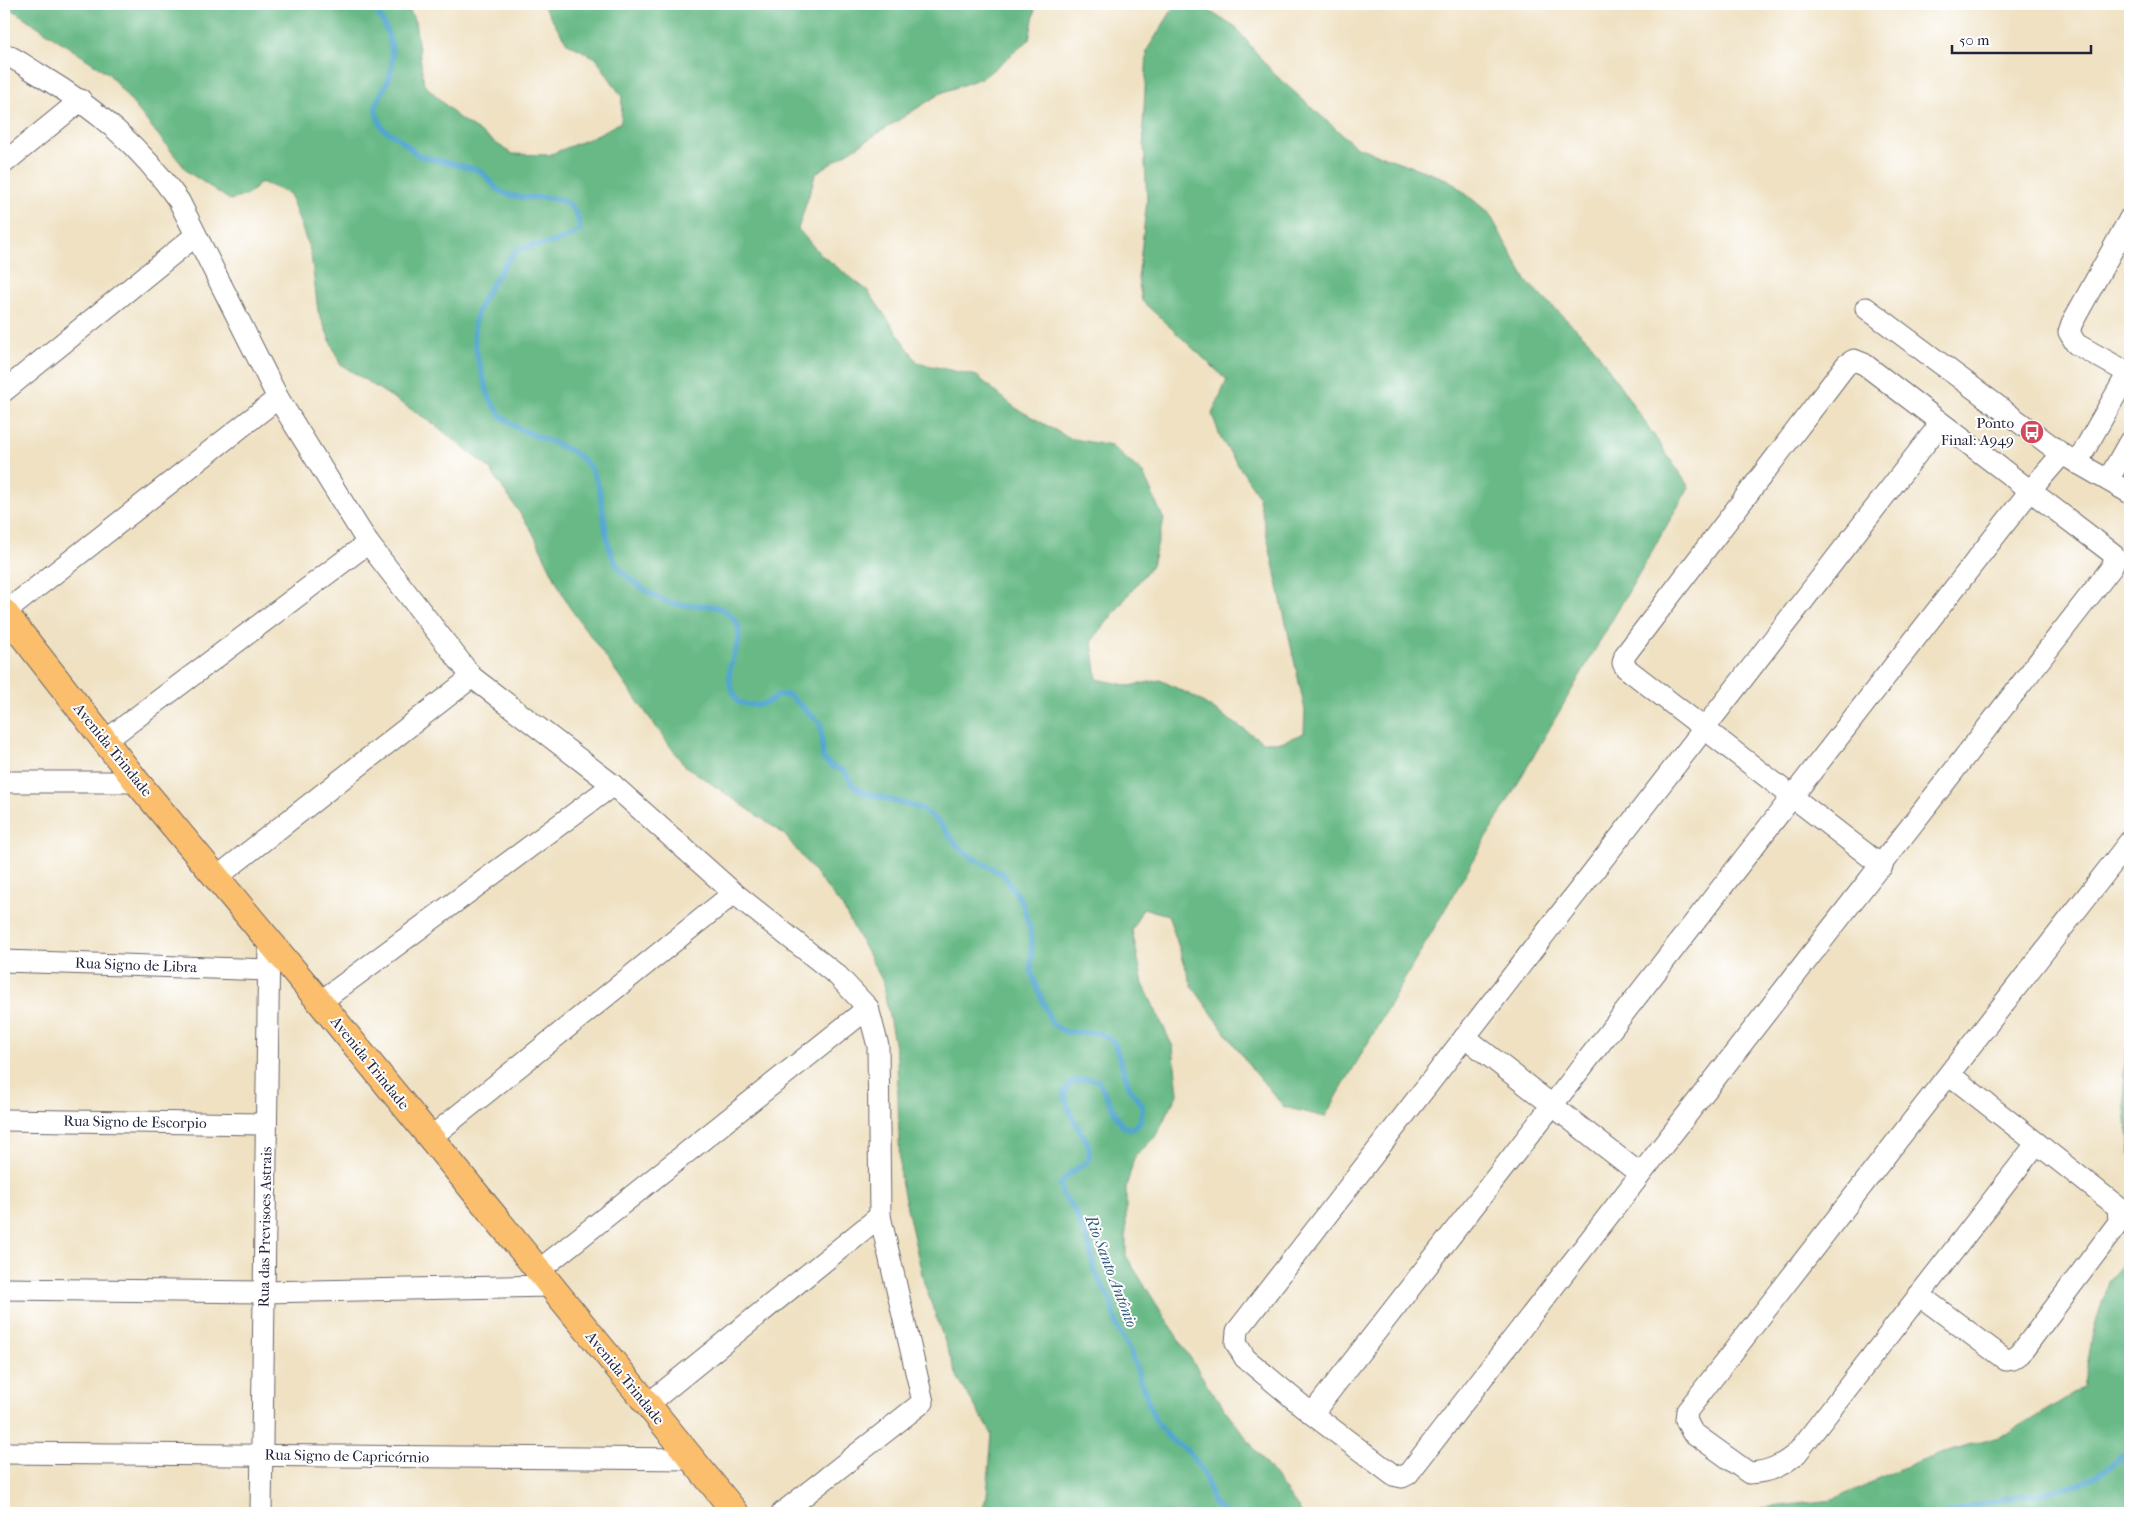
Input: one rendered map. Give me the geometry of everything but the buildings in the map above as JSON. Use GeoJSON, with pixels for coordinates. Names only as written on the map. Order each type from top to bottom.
{"type":"FeatureCollection","features":[{"type":"Feature","properties":{"kind":"main road","name":"Avenida Trindade"},"geometry":{"type":"LineString","coordinates":[[4,613],[137,782],[320,1002],[736,1513]]}},
{"type":"Feature","properties":{"kind":"street"},"geometry":{"type":"LineString","coordinates":[[4,54],[81,100],[132,143],[161,175],[179,201],[278,398],[368,544],[472,677],[612,784],[734,893],[838,976],[868,1008],[878,1046],[880,1216],[923,1402],[782,1513]]}},
{"type":"Feature","properties":{"kind":"street"},"geometry":{"type":"LineString","coordinates":[[4,163],[81,100]]}},
{"type":"Feature","properties":{"kind":"street"},"geometry":{"type":"LineString","coordinates":[[1312,1414],[2030,490],[2069,459],[2129,373],[2076,344],[2069,332],[2130,218]]}},
{"type":"Feature","properties":{"kind":"street"},"geometry":{"type":"LineString","coordinates":[[4,391],[195,236]]}},
{"type":"Feature","properties":{"kind":"street"},"geometry":{"type":"LineString","coordinates":[[1866,308],[2069,459],[2130,493]]}},
{"type":"Feature","properties":{"kind":"street"},"geometry":{"type":"LineString","coordinates":[[1882,866],[1704,729],[1626,668],[1624,659],[1846,365],[1854,360],[1864,364],[2112,553],[2114,564],[1882,866],[1408,1474],[1402,1477],[1393,1475],[1312,1414],[1245,1358],[1236,1343],[1237,1331],[1704,729],[1941,423]]}},
{"type":"Feature","properties":{"kind":"street"},"geometry":{"type":"LineString","coordinates":[[4,613],[278,398]]}},
{"type":"Feature","properties":{"kind":"street"},"geometry":{"type":"LineString","coordinates":[[2108,480],[2130,441]]}},
{"type":"Feature","properties":{"kind":"street"},"geometry":{"type":"LineString","coordinates":[[105,741],[368,544]]}},
{"type":"Feature","properties":{"kind":"street"},"geometry":{"type":"LineString","coordinates":[[217,877],[472,677]]}},
{"type":"Feature","properties":{"kind":"street"},"geometry":{"type":"LineString","coordinates":[[4,782],[137,782]]}},
{"type":"Feature","properties":{"kind":"street"},"geometry":{"type":"LineString","coordinates":[[320,1002],[612,784]]}},
{"type":"Feature","properties":{"kind":"street"},"geometry":{"type":"LineString","coordinates":[[2037,1143],[1798,1453],[1774,1469],[1749,1473],[1692,1432],[1688,1426],[1687,1411],[2130,841]]}},
{"type":"Feature","properties":{"kind":"street"},"geometry":{"type":"LineString","coordinates":[[430,1138],[734,893]]}},
{"type":"Feature","properties":{"kind":"street","name":"Rua das Previsoes Astrais"},"geometry":{"type":"LineString","coordinates":[[261,1513],[269,940]]}},
{"type":"Feature","properties":{"kind":"street","name":"Rua Signo de Libra"},"geometry":{"type":"LineString","coordinates":[[4,961],[268,970]]}},
{"type":"Feature","properties":{"kind":"street"},"geometry":{"type":"LineString","coordinates":[[4,1289],[264,1292],[544,1278],[868,1008]]}},
{"type":"Feature","properties":{"kind":"street"},"geometry":{"type":"LineString","coordinates":[[1465,1037],[1640,1174]]}},
{"type":"Feature","properties":{"kind":"street"},"geometry":{"type":"LineString","coordinates":[[1920,1295],[2006,1360],[2013,1358],[2020,1354],[2120,1222],[2118,1206],[1950,1075]]}},
{"type":"Feature","properties":{"kind":"street","name":"Rua Signo de Escorpio"},"geometry":{"type":"LineString","coordinates":[[4,1120],[266,1124]]}},
{"type":"Feature","properties":{"kind":"street"},"geometry":{"type":"LineString","coordinates":[[647,1404],[880,1216]]}},
{"type":"Feature","properties":{"kind":"street","name":"Rua Signo de Capricórnio"},"geometry":{"type":"LineString","coordinates":[[4,1453],[691,1460]]}},
{"type":"Feature","properties":{"kind":"green space"},"geometry":{"type":"Polygon","coordinates":[[[4,4],[407,4],[415,22],[424,84],[459,118],[512,154],[549,155],[593,137],[621,122],[622,97],[596,58],[567,43],[542,4],[1036,4],[1029,40],[984,77],[941,93],[816,173],[798,229],[820,254],[868,291],[918,363],[977,376],[1014,407],[1069,438],[1111,446],[1143,473],[1164,520],[1152,565],[1092,641],[1097,679],[1130,686],[1160,680],[1195,697],[1263,742],[1281,742],[1304,733],[1305,710],[1258,495],[1221,439],[1212,414],[1227,380],[1142,301],[1138,279],[1147,200],[1143,127],[1147,50],[1176,4],[1198,4],[1236,28],[1273,73],[1355,146],[1449,180],[1489,213],[1527,282],[1591,343],[1689,487],[1325,1117],[1284,1107],[1249,1065],[1192,986],[1168,915],[1143,908],[1132,930],[1143,984],[1173,1047],[1178,1093],[1155,1137],[1134,1158],[1126,1188],[1126,1256],[1210,1389],[1302,1513],[981,1513],[987,1495],[992,1434],[958,1379],[924,1283],[900,1177],[897,1058],[882,980],[843,908],[784,834],[683,764],[568,605],[532,531],[489,468],[434,424],[340,364],[318,311],[311,254],[290,194],[261,182],[248,195],[230,200],[188,172],[109,74],[4,4]]]}},
{"type":"Feature","properties":{"kind":"green space"},"geometry":{"type":"Polygon","coordinates":[[[2130,1032],[2130,1155],[2123,1074],[2130,1032]]]}},
{"type":"Feature","properties":{"kind":"green space"},"geometry":{"type":"Polygon","coordinates":[[[2130,1256],[2130,1513],[1748,1513],[1762,1508],[1833,1500],[1898,1470],[1951,1450],[2009,1433],[2083,1388],[2093,1333],[2108,1281],[2130,1256]]]}},
{"type":"Feature","properties":{"kind":"waterway","name":"Rio Santo Antônio"},"geometry":{"type":"LineString","coordinates":[[370,4],[386,28],[391,46],[392,66],[390,75],[376,107],[383,129],[397,137],[419,156],[479,170],[496,188],[509,195],[564,201],[577,216],[580,230],[577,232],[560,240],[525,247],[514,253],[489,289],[477,313],[474,335],[478,361],[491,401],[497,410],[510,423],[522,430],[561,446],[584,460],[598,484],[605,528],[612,556],[619,569],[630,579],[651,594],[675,604],[705,605],[719,608],[726,611],[737,623],[739,636],[731,663],[730,683],[738,702],[749,705],[759,704],[774,699],[778,695],[789,695],[821,724],[823,759],[832,766],[844,771],[852,785],[865,793],[922,809],[939,822],[957,845],[972,858],[1003,874],[1023,904],[1032,938],[1031,972],[1052,1024],[1065,1032],[1099,1033],[1114,1042],[1130,1089],[1142,1104],[1141,1121],[1132,1129],[1122,1126],[1098,1080],[1085,1079],[1072,1082],[1064,1093],[1070,1113],[1089,1146],[1089,1160],[1069,1174],[1060,1185],[1063,1196],[1073,1207],[1090,1247],[1094,1270],[1111,1301],[1117,1327],[1130,1351],[1155,1420],[1169,1438],[1189,1452],[1204,1473],[1214,1504],[1224,1513]]}},
{"type":"Feature","properties":{"kind":"waterway"},"geometry":{"type":"LineString","coordinates":[[1947,1513],[1968,1506],[2061,1490],[2096,1477],[2130,1451]]}},
{"type":"Feature","properties":{"kind":"place","name":"Ponto Final: A949"},"geometry":{"type":"Point","coordinates":[2032,432]}}]}
